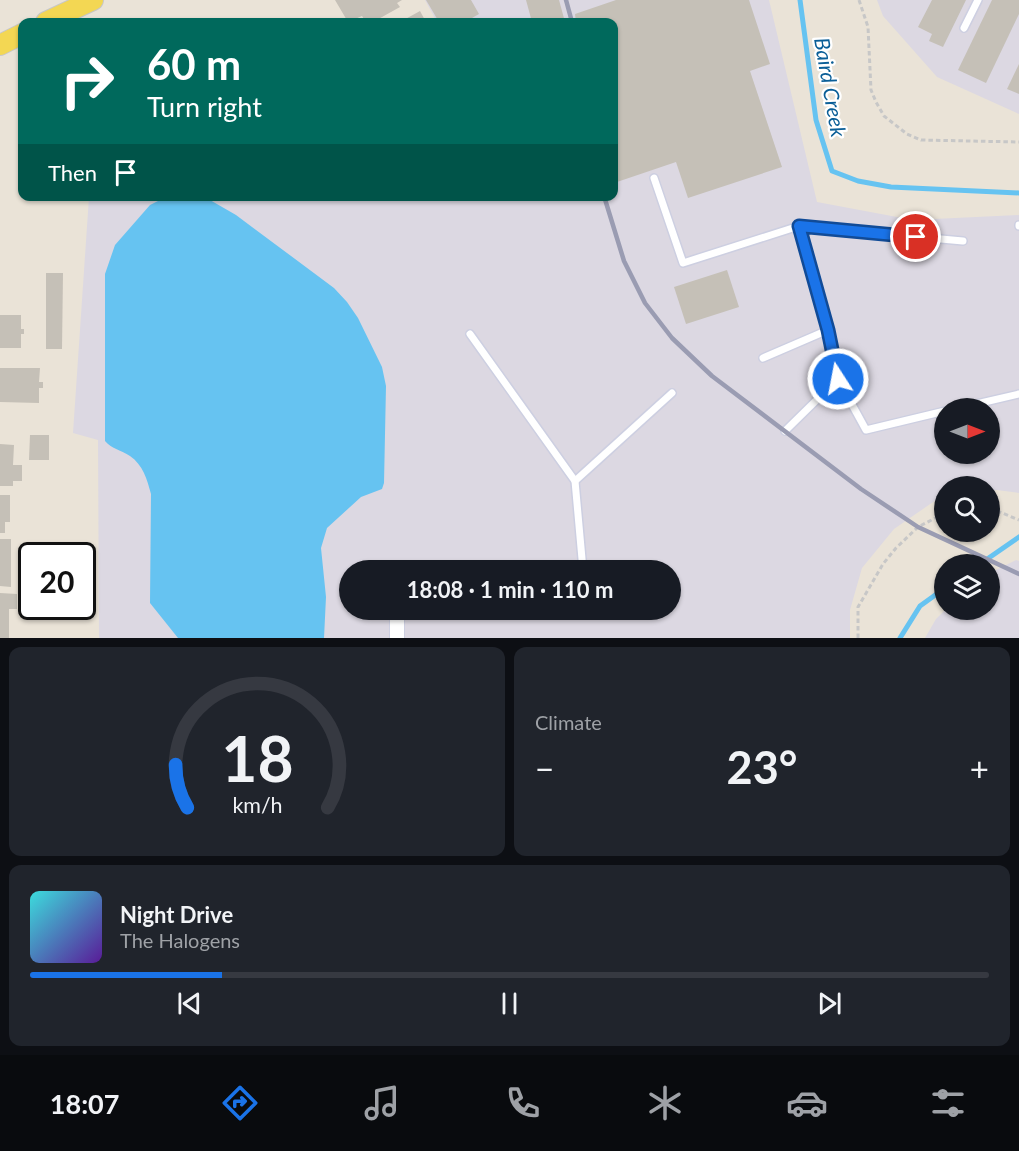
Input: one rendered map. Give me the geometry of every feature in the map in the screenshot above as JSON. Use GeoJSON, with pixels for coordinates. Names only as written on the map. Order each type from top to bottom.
{"type":"FeatureCollection","features":[{"type":"Feature","properties":{"kind":"main road"},"geometry":{"type":"LineString","coordinates":[[55,18],[93,0]]}},
{"type":"Feature","properties":{"kind":"main road"},"geometry":{"type":"LineString","coordinates":[[0,45],[18,36]]}},
{"type":"Feature","properties":{"kind":"street"},"geometry":{"type":"LineString","coordinates":[[397,620],[397,638]]}},
{"type":"Feature","properties":{"kind":"lane"},"geometry":{"type":"LineString","coordinates":[[964,28],[978,0]]}},
{"type":"Feature","properties":{"kind":"lane"},"geometry":{"type":"LineString","coordinates":[[654,178],[683,263],[799,226],[963,241]]}},
{"type":"Feature","properties":{"kind":"lane"},"geometry":{"type":"LineString","coordinates":[[799,226],[828,330],[838,379],[866,430],[934,414]]}},
{"type":"Feature","properties":{"kind":"lane"},"geometry":{"type":"LineString","coordinates":[[763,358],[828,330]]}},
{"type":"Feature","properties":{"kind":"lane"},"geometry":{"type":"LineString","coordinates":[[470,334],[575,481],[582,560]]}},
{"type":"Feature","properties":{"kind":"lane"},"geometry":{"type":"LineString","coordinates":[[785,431],[838,379]]}},
{"type":"Feature","properties":{"kind":"lane"},"geometry":{"type":"LineString","coordinates":[[575,481],[672,393]]}},
{"type":"Feature","properties":{"kind":"lane"},"geometry":{"type":"LineString","coordinates":[[1000,398],[1019,394]]}},
{"type":"Feature","properties":{"kind":"path"},"geometry":{"type":"LineString","coordinates":[[859,0],[868,27],[871,90],[884,116],[907,134],[921,140],[1019,142]]}},
{"type":"Feature","properties":{"kind":"path"},"geometry":{"type":"LineString","coordinates":[[1000,512],[1019,520]]}},
{"type":"Feature","properties":{"kind":"path"},"geometry":{"type":"LineString","coordinates":[[858,638],[858,607],[883,564],[918,527],[934,519]]}},
{"type":"Feature","properties":{"kind":"shaded area"},"geometry":{"type":"Polygon","coordinates":[[[425,0],[769,0],[817,202],[913,220],[1019,215],[1019,493],[1000,490],[1000,476],[934,476],[934,501],[894,529],[862,568],[850,610],[850,638],[99,638],[98,440],[73,433],[89,201],[618,201],[618,18],[435,18],[425,0]]]}},
{"type":"Feature","properties":{"kind":"shaded area"},"geometry":{"type":"Polygon","coordinates":[[[877,0],[1019,0],[1019,114],[937,77],[883,16],[877,0]]]}},
{"type":"Feature","properties":{"kind":"shaded area"},"geometry":{"type":"Polygon","coordinates":[[[1016,560],[1019,561],[1019,638],[925,638],[935,620],[1000,620],[1000,568],[1016,560]]]}},
{"type":"Feature","properties":{"kind":"water"},"geometry":{"type":"Polygon","coordinates":[[[158,201],[212,201],[236,215],[334,288],[358,318],[382,367],[386,386],[384,483],[382,489],[361,497],[327,528],[321,548],[326,597],[324,638],[178,638],[150,603],[151,494],[141,468],[127,454],[105,441],[105,274],[115,245],[150,205],[158,201]]]}},
{"type":"Feature","properties":{"kind":"building"},"geometry":{"type":"Polygon","coordinates":[[[335,0],[402,0],[397,3],[400,7],[380,18],[363,18],[362,16],[346,18],[335,0]]]}},
{"type":"Feature","properties":{"kind":"building"},"geometry":{"type":"Polygon","coordinates":[[[426,0],[471,0],[479,14],[472,18],[437,18],[426,0]]]}},
{"type":"Feature","properties":{"kind":"building"},"geometry":{"type":"Polygon","coordinates":[[[526,0],[559,0],[564,18],[531,18],[526,0]]]}},
{"type":"Feature","properties":{"kind":"building"},"geometry":{"type":"Polygon","coordinates":[[[616,0],[749,0],[770,64],[750,71],[782,167],[688,198],[676,162],[618,182],[618,18],[576,18],[575,14],[616,0]]]}},
{"type":"Feature","properties":{"kind":"building"},"geometry":{"type":"Polygon","coordinates":[[[932,0],[966,0],[943,47],[929,41],[932,34],[918,27],[932,0]]]}},
{"type":"Feature","properties":{"kind":"building"},"geometry":{"type":"Polygon","coordinates":[[[992,0],[1019,0],[1019,14],[986,83],[958,70],[992,0]]]}},
{"type":"Feature","properties":{"kind":"building"},"geometry":{"type":"Polygon","coordinates":[[[420,11],[424,18],[407,18],[420,11]]]}},
{"type":"Feature","properties":{"kind":"building"},"geometry":{"type":"Polygon","coordinates":[[[1019,64],[1019,94],[1007,89],[1019,64]]]}},
{"type":"Feature","properties":{"kind":"building"},"geometry":{"type":"Polygon","coordinates":[[[727,270],[739,307],[686,324],[674,287],[727,270]]]}},
{"type":"Feature","properties":{"kind":"building"},"geometry":{"type":"Polygon","coordinates":[[[46,273],[63,273],[62,349],[46,349],[46,273]]]}},
{"type":"Feature","properties":{"kind":"building"},"geometry":{"type":"Polygon","coordinates":[[[0,315],[21,315],[21,329],[24,329],[24,334],[21,334],[21,348],[0,348],[0,315]]]}},
{"type":"Feature","properties":{"kind":"building"},"geometry":{"type":"Polygon","coordinates":[[[0,368],[40,368],[39,382],[43,382],[43,388],[39,388],[39,403],[0,402],[0,368]]]}},
{"type":"Feature","properties":{"kind":"building"},"geometry":{"type":"Polygon","coordinates":[[[30,435],[49,435],[49,460],[29,460],[30,435]]]}},
{"type":"Feature","properties":{"kind":"building"},"geometry":{"type":"Polygon","coordinates":[[[0,444],[14,445],[13,465],[22,465],[22,481],[13,481],[13,486],[0,486],[0,444]]]}},
{"type":"Feature","properties":{"kind":"building"},"geometry":{"type":"Polygon","coordinates":[[[0,495],[10,495],[10,522],[5,522],[5,533],[0,533],[0,495]]]}},
{"type":"Feature","properties":{"kind":"building"},"geometry":{"type":"Polygon","coordinates":[[[0,539],[11,539],[11,587],[0,586],[0,539]]]}},
{"type":"Feature","properties":{"kind":"building"},"geometry":{"type":"Polygon","coordinates":[[[0,593],[17,594],[17,609],[9,609],[9,638],[0,638],[0,593]]]}},
{"type":"Feature","properties":{"kind":"waterway","name":"Baird Creek"},"geometry":{"type":"LineString","coordinates":[[800,0],[816,120],[832,171],[858,181],[891,187],[1019,193]]}},
{"type":"Feature","properties":{"kind":"waterway","name":"Baird Creek"},"geometry":{"type":"LineString","coordinates":[[994,554],[1019,537]]}},
{"type":"Feature","properties":{"kind":"waterway","name":"Baird Creek"},"geometry":{"type":"LineString","coordinates":[[900,638],[920,606],[934,596]]}},
{"type":"Feature","properties":{"kind":"railway"},"geometry":{"type":"LineString","coordinates":[[566,0],[571,18]]}},
{"type":"Feature","properties":{"kind":"railway"},"geometry":{"type":"LineString","coordinates":[[606,201],[624,261],[645,303],[672,338],[712,376],[861,489],[918,527],[1019,574]]}},
{"type":"Feature","properties":{"kind":"route"},"geometry":{"type":"LineString","coordinates":[[838,379],[828,330],[799,226],[916,237]]}}]}
